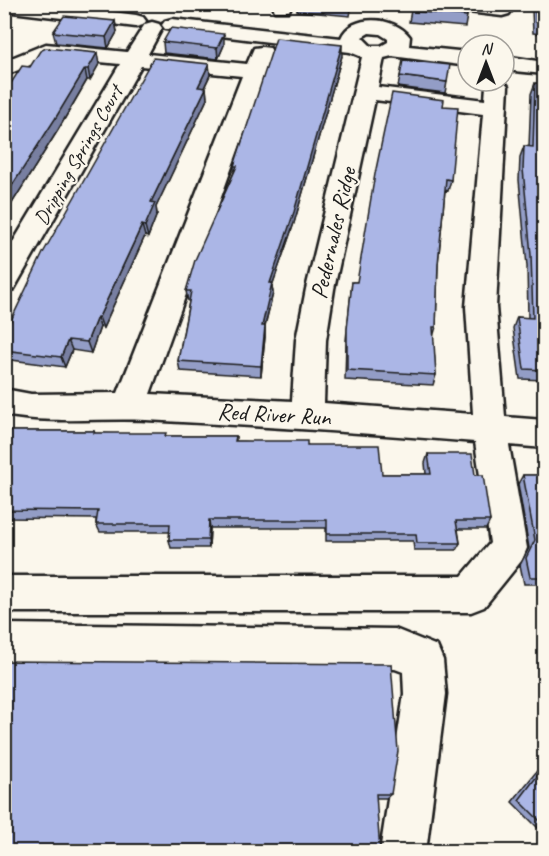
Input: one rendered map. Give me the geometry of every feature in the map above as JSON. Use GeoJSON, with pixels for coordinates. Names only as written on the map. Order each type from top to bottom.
{"type":"FeatureCollection","features":[{"type":"Feature","properties":{"kind":"street"},"geometry":{"type":"LineString","coordinates":[[119,4],[158,15]]}},
{"type":"Feature","properties":{"kind":"street","name":"Pedernales Ridge"},"geometry":{"type":"LineString","coordinates":[[307,415],[311,340],[320,289],[386,4]]}},
{"type":"Feature","properties":{"kind":"street"},"geometry":{"type":"LineString","coordinates":[[451,4],[502,7],[502,33]]}},
{"type":"Feature","properties":{"kind":"street"},"geometry":{"type":"LineString","coordinates":[[4,5],[158,15],[376,41],[456,57]]}},
{"type":"Feature","properties":{"kind":"street","name":"Dripping Springs Court"},"geometry":{"type":"LineString","coordinates":[[4,282],[158,15]]}},
{"type":"Feature","properties":{"kind":"street"},"geometry":{"type":"LineString","coordinates":[[376,41],[456,44]]}},
{"type":"Feature","properties":{"kind":"street"},"geometry":{"type":"LineString","coordinates":[[516,45],[544,54]]}},
{"type":"Feature","properties":{"kind":"street"},"geometry":{"type":"LineString","coordinates":[[4,70],[46,50],[132,60],[259,62],[129,406]]}},
{"type":"Feature","properties":{"kind":"street"},"geometry":{"type":"LineString","coordinates":[[516,64],[544,68]]}},
{"type":"Feature","properties":{"kind":"street"},"geometry":{"type":"LineString","coordinates":[[4,594],[471,594],[509,548],[490,430],[481,307],[496,97],[365,92]]}},
{"type":"Feature","properties":{"kind":"street","name":"Red River Run"},"geometry":{"type":"LineString","coordinates":[[4,402],[31,407],[129,406],[307,415],[544,434]]}},
{"type":"Feature","properties":{"kind":"street"},"geometry":{"type":"LineString","coordinates":[[4,644],[395,649],[423,660],[425,694],[403,852]]}},
{"type":"Feature","properties":{"kind":"building"},"geometry":{"type":"Polygon","coordinates":[[[412,4],[468,4],[467,16],[411,11],[412,4]]]}},
{"type":"Feature","properties":{"kind":"building"},"geometry":{"type":"Polygon","coordinates":[[[535,4],[544,4],[544,23],[536,22],[535,4]]]}},
{"type":"Feature","properties":{"kind":"building"},"geometry":{"type":"Polygon","coordinates":[[[64,16],[115,21],[106,37],[53,32],[64,16]]]}},
{"type":"Feature","properties":{"kind":"building"},"geometry":{"type":"Polygon","coordinates":[[[171,28],[224,34],[217,48],[163,42],[171,28]]]}},
{"type":"Feature","properties":{"kind":"building"},"geometry":{"type":"Polygon","coordinates":[[[276,38],[342,45],[294,212],[270,283],[272,283],[262,326],[265,326],[261,366],[178,361],[191,291],[186,291],[195,260],[237,166],[234,166],[276,38]]]}},
{"type":"Feature","properties":{"kind":"building"},"geometry":{"type":"Polygon","coordinates":[[[46,48],[97,53],[4,198],[4,94],[22,66],[30,67],[40,51],[46,48]]]}},
{"type":"Feature","properties":{"kind":"building"},"geometry":{"type":"Polygon","coordinates":[[[153,58],[209,64],[198,87],[206,88],[151,202],[155,203],[145,226],[142,225],[87,342],[68,340],[61,357],[4,350],[4,335],[43,253],[153,58]]]}},
{"type":"Feature","properties":{"kind":"building"},"geometry":{"type":"Polygon","coordinates":[[[403,60],[450,65],[447,82],[400,76],[403,60]]]}},
{"type":"Feature","properties":{"kind":"building"},"geometry":{"type":"Polygon","coordinates":[[[535,83],[544,84],[544,370],[524,369],[517,317],[533,318],[531,255],[523,169],[524,146],[533,147],[535,83]]]}},
{"type":"Feature","properties":{"kind":"building"},"geometry":{"type":"Polygon","coordinates":[[[392,93],[444,100],[443,106],[458,107],[451,180],[446,179],[438,264],[436,327],[433,327],[436,375],[347,370],[347,329],[352,282],[357,282],[375,174],[392,93]]]}},
{"type":"Feature","properties":{"kind":"building"},"geometry":{"type":"Polygon","coordinates":[[[4,431],[166,433],[165,436],[236,436],[235,441],[307,441],[307,445],[379,445],[382,474],[431,474],[428,454],[472,454],[475,475],[483,475],[490,521],[456,521],[460,543],[417,543],[416,534],[327,534],[327,520],[209,520],[208,540],[169,540],[170,524],[96,524],[98,511],[4,510],[4,431]]]}},
{"type":"Feature","properties":{"kind":"building"},"geometry":{"type":"Polygon","coordinates":[[[523,475],[544,475],[544,577],[530,577],[526,558],[535,540],[523,475]]]}},
{"type":"Feature","properties":{"kind":"building"},"geometry":{"type":"Polygon","coordinates":[[[4,661],[391,664],[398,751],[391,794],[376,794],[380,852],[4,852],[4,661]]]}},
{"type":"Feature","properties":{"kind":"building"},"geometry":{"type":"Polygon","coordinates":[[[544,767],[544,825],[519,800],[544,767]]]}}]}
